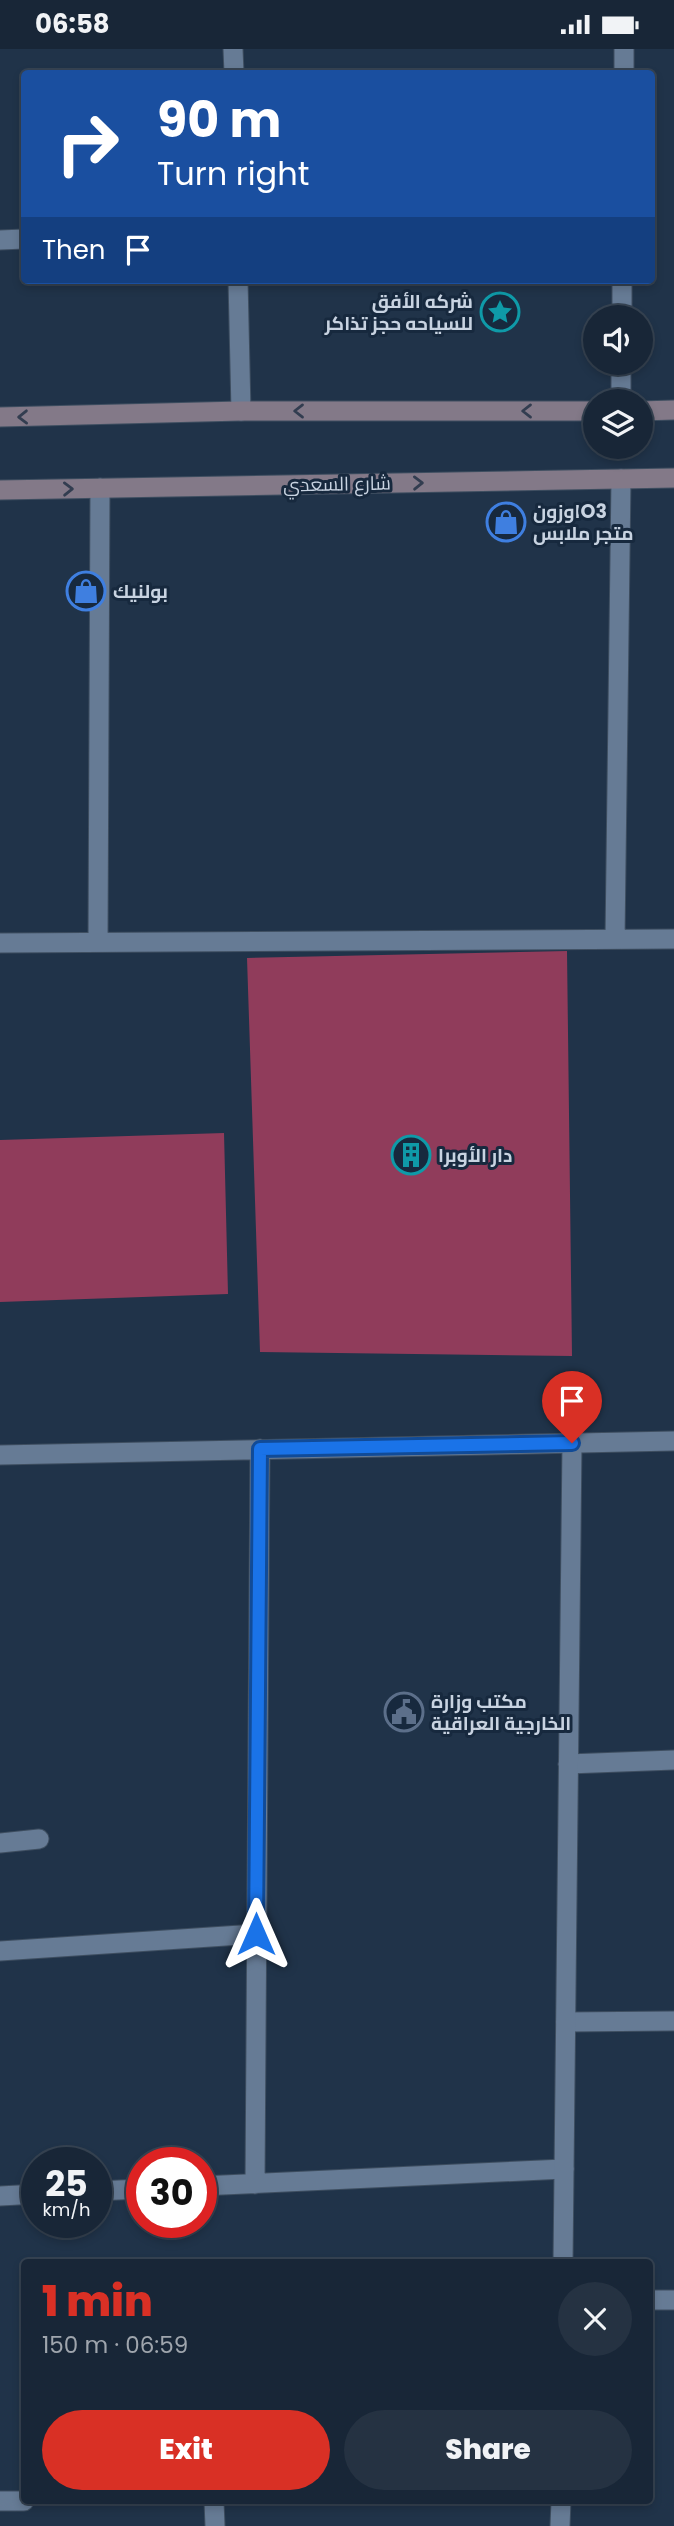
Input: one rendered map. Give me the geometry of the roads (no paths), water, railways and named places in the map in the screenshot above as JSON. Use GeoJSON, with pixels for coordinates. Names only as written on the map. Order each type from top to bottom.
{"type":"FeatureCollection","features":[{"type":"Feature","properties":{"kind":"main road"},"geometry":{"type":"LineString","coordinates":[[653,411],[674,410]]}},
{"type":"Feature","properties":{"kind":"main road"},"geometry":{"type":"LineString","coordinates":[[0,417],[241,411],[583,411]]}},
{"type":"Feature","properties":{"kind":"main road","name":"شارع السعدي"},"geometry":{"type":"LineString","coordinates":[[0,490],[674,478]]}},
{"type":"Feature","properties":{"kind":"street"},"geometry":{"type":"LineString","coordinates":[[233,49],[234,70]]}},
{"type":"Feature","properties":{"kind":"street"},"geometry":{"type":"LineString","coordinates":[[624,49],[624,70]]}},
{"type":"Feature","properties":{"kind":"street"},"geometry":{"type":"LineString","coordinates":[[0,240],[21,239]]}},
{"type":"Feature","properties":{"kind":"street"},"geometry":{"type":"LineString","coordinates":[[238,284],[241,411]]}},
{"type":"Feature","properties":{"kind":"street"},"geometry":{"type":"LineString","coordinates":[[622,284],[622,305]]}},
{"type":"Feature","properties":{"kind":"street"},"geometry":{"type":"LineString","coordinates":[[615,939],[621,479]]}},
{"type":"Feature","properties":{"kind":"street"},"geometry":{"type":"LineString","coordinates":[[98,942],[100,488]]}},
{"type":"Feature","properties":{"kind":"street"},"geometry":{"type":"LineString","coordinates":[[0,943],[674,939]]}},
{"type":"Feature","properties":{"kind":"street"},"geometry":{"type":"LineString","coordinates":[[0,1455],[674,1441]]}},
{"type":"Feature","properties":{"kind":"street"},"geometry":{"type":"LineString","coordinates":[[563,2259],[572,1443]]}},
{"type":"Feature","properties":{"kind":"street"},"geometry":{"type":"LineString","coordinates":[[254,2184],[260,1449]]}},
{"type":"Feature","properties":{"kind":"street"},"geometry":{"type":"LineString","coordinates":[[568,1764],[674,1760]]}},
{"type":"Feature","properties":{"kind":"street"},"geometry":{"type":"LineString","coordinates":[[0,1843],[39,1839]]}},
{"type":"Feature","properties":{"kind":"street"},"geometry":{"type":"LineString","coordinates":[[0,1951],[256,1934]]}},
{"type":"Feature","properties":{"kind":"street"},"geometry":{"type":"LineString","coordinates":[[566,2022],[674,2021]]}},
{"type":"Feature","properties":{"kind":"street"},"geometry":{"type":"LineString","coordinates":[[217,2185],[564,2169]]}},
{"type":"Feature","properties":{"kind":"street"},"geometry":{"type":"LineString","coordinates":[[0,2196],[21,2195]]}},
{"type":"Feature","properties":{"kind":"street"},"geometry":{"type":"LineString","coordinates":[[653,2300],[674,2300]]}},
{"type":"Feature","properties":{"kind":"street"},"geometry":{"type":"LineString","coordinates":[[0,2501],[21,2501]]}},
{"type":"Feature","properties":{"kind":"street"},"geometry":{"type":"LineString","coordinates":[[214,2504],[215,2526]]}},
{"type":"Feature","properties":{"kind":"street"},"geometry":{"type":"LineString","coordinates":[[560,2526],[561,2504]]}},
{"type":"Feature","properties":{"kind":"place","name":"شركه الأفق للسياحه حجز تذاكر"},"geometry":{"type":"Point","coordinates":[500,312]}},
{"type":"Feature","properties":{"kind":"place","name":"اوزونO3 متجر ملابس"},"geometry":{"type":"Point","coordinates":[506,522]}},
{"type":"Feature","properties":{"kind":"place","name":"بولنيك"},"geometry":{"type":"Point","coordinates":[86,591]}},
{"type":"Feature","properties":{"kind":"place","name":"دار الأوبرا"},"geometry":{"type":"Point","coordinates":[411,1155]}},
{"type":"Feature","properties":{"kind":"place","name":"مكتب وزارة الخارجية العراقية"},"geometry":{"type":"Point","coordinates":[404,1712]}}]}
